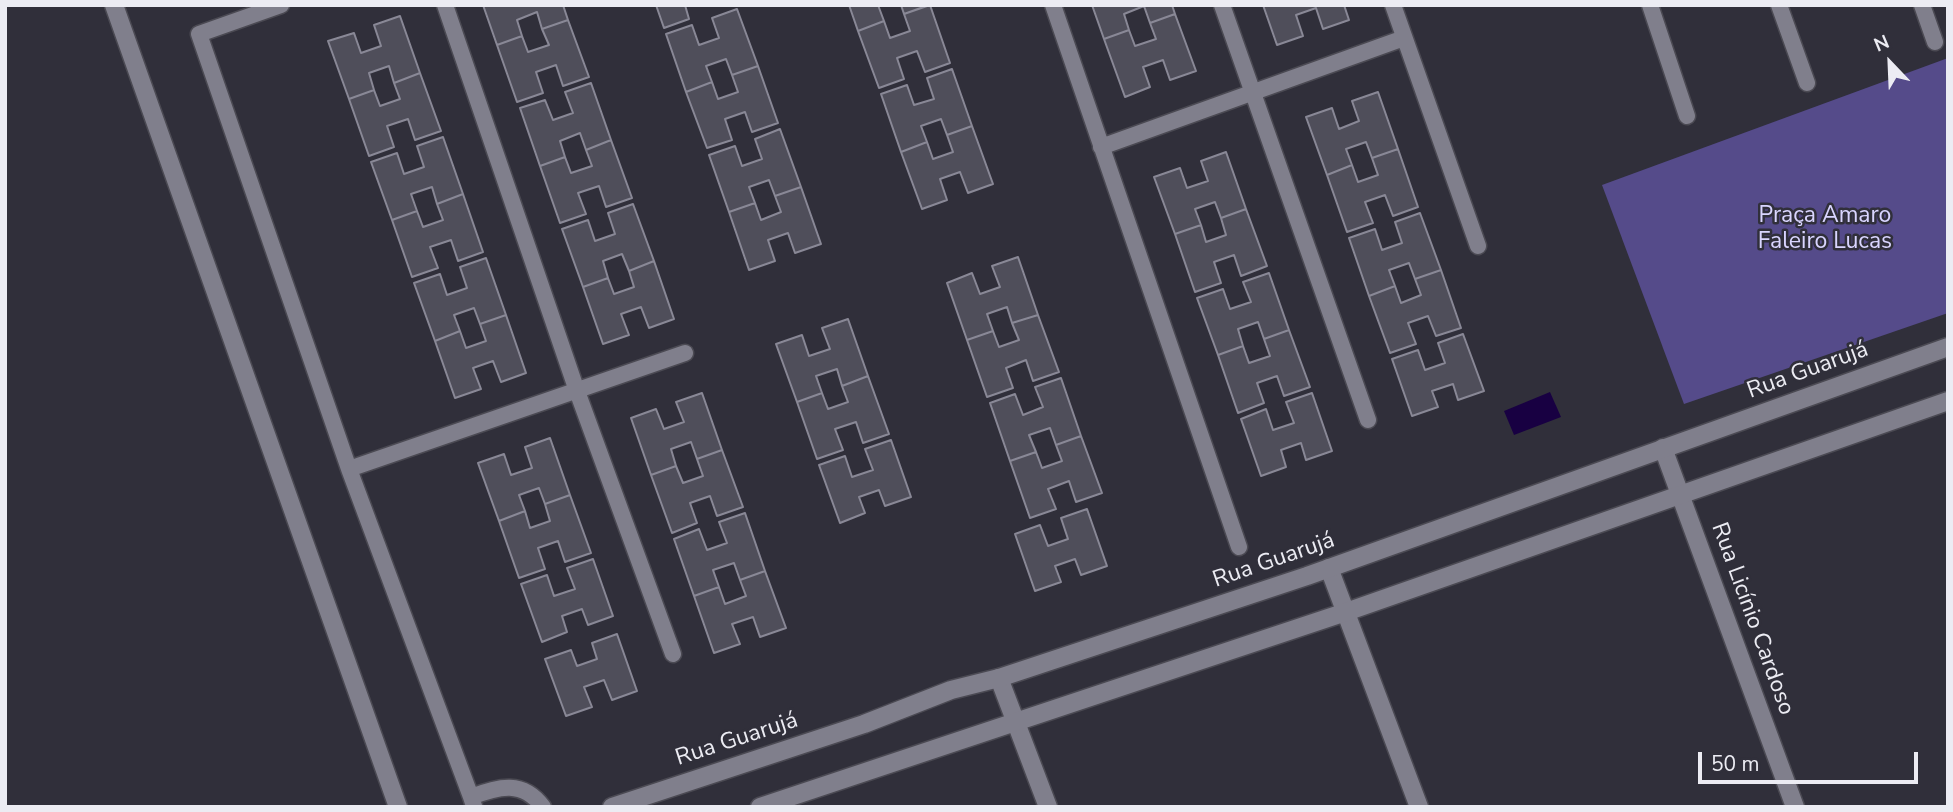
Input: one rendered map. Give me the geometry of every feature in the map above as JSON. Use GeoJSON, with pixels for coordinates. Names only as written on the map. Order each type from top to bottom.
{"type":"FeatureCollection","features":[{"type":"Feature","properties":{"kind":"street"},"geometry":{"type":"LineString","coordinates":[[114,5],[398,807]]}},
{"type":"Feature","properties":{"kind":"street","name":"Rua Guarujá"},"geometry":{"type":"LineString","coordinates":[[612,807],[864,724],[951,690],[999,678],[1329,568],[1948,347]]}},
{"type":"Feature","properties":{"kind":"street"},"geometry":{"type":"LineString","coordinates":[[760,807],[1346,612],[1948,401]]}},
{"type":"Feature","properties":{"kind":"street","name":"Rua Licínio Cardoso"},"geometry":{"type":"LineString","coordinates":[[1663,448],[1795,807]]}},
{"type":"Feature","properties":{"kind":"street"},"geometry":{"type":"LineString","coordinates":[[1329,568],[1419,807]]}},
{"type":"Feature","properties":{"kind":"street"},"geometry":{"type":"LineString","coordinates":[[999,678],[1048,807]]}},
{"type":"Feature","properties":{"kind":"lane"},"geometry":{"type":"LineString","coordinates":[[281,5],[199,34],[349,469],[473,802],[496,787],[519,787],[534,795],[543,807]]}},
{"type":"Feature","properties":{"kind":"lane"},"geometry":{"type":"LineString","coordinates":[[445,5],[577,391],[673,654]]}},
{"type":"Feature","properties":{"kind":"lane"},"geometry":{"type":"LineString","coordinates":[[1053,5],[1239,547]]}},
{"type":"Feature","properties":{"kind":"lane"},"geometry":{"type":"LineString","coordinates":[[1222,5],[1368,420]]}},
{"type":"Feature","properties":{"kind":"lane"},"geometry":{"type":"LineString","coordinates":[[1393,5],[1478,246]]}},
{"type":"Feature","properties":{"kind":"lane"},"geometry":{"type":"LineString","coordinates":[[1650,5],[1686,116]]}},
{"type":"Feature","properties":{"kind":"lane"},"geometry":{"type":"LineString","coordinates":[[1779,5],[1807,82]]}},
{"type":"Feature","properties":{"kind":"lane"},"geometry":{"type":"LineString","coordinates":[[1922,5],[1936,42]]}},
{"type":"Feature","properties":{"kind":"lane"},"geometry":{"type":"LineString","coordinates":[[1101,147],[1404,38]]}},
{"type":"Feature","properties":{"kind":"lane"},"geometry":{"type":"LineString","coordinates":[[349,469],[685,353]]}},
{"type":"Feature","properties":{"kind":"green space","name":"Praça Amaro Faleiro Lucas"},"geometry":{"type":"Polygon","coordinates":[[[1948,58],[1948,313],[1684,404],[1602,185],[1948,58]]]}},
{"type":"Feature","properties":{"kind":"shaded area"},"geometry":{"type":"Polygon","coordinates":[[[1550,392],[1561,417],[1514,435],[1504,411],[1550,392]]]}},
{"type":"Feature","properties":{"kind":"building"},"geometry":{"type":"Polygon","coordinates":[[[483,5],[563,5],[568,20],[542,29],[537,12],[517,20],[522,36],[497,45],[483,5]]]}},
{"type":"Feature","properties":{"kind":"building"},"geometry":{"type":"Polygon","coordinates":[[[656,5],[685,5],[689,19],[664,28],[656,5]]]}},
{"type":"Feature","properties":{"kind":"building"},"geometry":{"type":"Polygon","coordinates":[[[849,5],[878,5],[884,21],[858,31],[849,5]]]}},
{"type":"Feature","properties":{"kind":"building"},"geometry":{"type":"Polygon","coordinates":[[[901,5],[929,5],[904,14],[901,5]]]}},
{"type":"Feature","properties":{"kind":"building"},"geometry":{"type":"Polygon","coordinates":[[[930,5],[950,63],[925,72],[917,51],[897,58],[904,79],[879,88],[858,31],[884,21],[890,38],[910,31],[904,14],[930,5]]]}},
{"type":"Feature","properties":{"kind":"building"},"geometry":{"type":"Polygon","coordinates":[[[1092,5],[1172,5],[1175,14],[1150,23],[1144,6],[1124,14],[1129,30],[1104,39],[1092,5]]]}},
{"type":"Feature","properties":{"kind":"building"},"geometry":{"type":"Polygon","coordinates":[[[1263,5],[1344,5],[1349,20],[1323,29],[1316,8],[1296,15],[1303,36],[1277,45],[1263,5]]]}},
{"type":"Feature","properties":{"kind":"building"},"geometry":{"type":"Polygon","coordinates":[[[737,9],[758,66],[732,75],[726,59],[706,66],[712,82],[686,92],[666,34],[692,25],[699,45],[719,38],[712,18],[737,9]]]}},
{"type":"Feature","properties":{"kind":"building"},"geometry":{"type":"Polygon","coordinates":[[[1175,14],[1196,71],[1170,80],[1163,60],[1143,67],[1150,87],[1125,97],[1104,39],[1129,30],[1135,46],[1156,39],[1150,23],[1175,14]]]}},
{"type":"Feature","properties":{"kind":"building"},"geometry":{"type":"Polygon","coordinates":[[[400,16],[420,73],[394,83],[389,66],[369,73],[374,90],[349,99],[328,41],[354,33],[361,53],[381,46],[374,25],[400,16]]]}},
{"type":"Feature","properties":{"kind":"building"},"geometry":{"type":"Polygon","coordinates":[[[568,20],[589,77],[563,86],[556,65],[536,72],[543,93],[517,102],[497,45],[522,36],[528,52],[549,45],[542,29],[568,20]]]}},
{"type":"Feature","properties":{"kind":"building"},"geometry":{"type":"Polygon","coordinates":[[[758,66],[778,123],[752,132],[745,112],[725,119],[732,140],[707,148],[686,92],[712,82],[718,99],[738,92],[732,75],[758,66]]]}},
{"type":"Feature","properties":{"kind":"building"},"geometry":{"type":"Polygon","coordinates":[[[952,69],[972,126],[947,135],[941,119],[921,126],[927,142],[901,152],[881,94],[907,85],[914,105],[934,99],[927,78],[952,69]]]}},
{"type":"Feature","properties":{"kind":"building"},"geometry":{"type":"Polygon","coordinates":[[[420,73],[441,131],[415,140],[408,119],[387,126],[394,147],[369,156],[349,99],[374,90],[380,106],[400,99],[394,83],[420,73]]]}},
{"type":"Feature","properties":{"kind":"building"},"geometry":{"type":"Polygon","coordinates":[[[591,83],[611,140],[586,150],[580,133],[560,141],[565,157],[540,166],[520,108],[545,100],[553,120],[573,113],[565,92],[591,83]]]}},
{"type":"Feature","properties":{"kind":"building"},"geometry":{"type":"Polygon","coordinates":[[[1378,92],[1398,149],[1372,158],[1366,142],[1346,149],[1352,165],[1327,175],[1306,117],[1332,108],[1339,129],[1359,121],[1352,101],[1378,92]]]}},
{"type":"Feature","properties":{"kind":"building"},"geometry":{"type":"Polygon","coordinates":[[[972,126],[993,184],[968,193],[960,172],[940,179],[947,200],[922,209],[901,152],[927,142],[933,159],[953,152],[947,135],[972,126]]]}},
{"type":"Feature","properties":{"kind":"building"},"geometry":{"type":"Polygon","coordinates":[[[780,129],[801,187],[775,196],[769,180],[749,187],[755,203],[729,212],[709,155],[735,146],[742,166],[762,159],[755,139],[780,129]]]}},
{"type":"Feature","properties":{"kind":"building"},"geometry":{"type":"Polygon","coordinates":[[[443,137],[463,194],[437,204],[432,187],[411,194],[417,211],[392,220],[371,162],[397,153],[404,174],[424,167],[417,146],[443,137]]]}},
{"type":"Feature","properties":{"kind":"building"},"geometry":{"type":"Polygon","coordinates":[[[611,140],[632,198],[606,207],[599,186],[578,193],[586,214],[560,223],[540,166],[565,157],[571,173],[592,166],[586,150],[611,140]]]}},
{"type":"Feature","properties":{"kind":"building"},"geometry":{"type":"Polygon","coordinates":[[[1398,149],[1418,207],[1393,216],[1385,195],[1365,202],[1373,223],[1347,232],[1327,175],[1352,165],[1358,182],[1378,175],[1372,158],[1398,149]]]}},
{"type":"Feature","properties":{"kind":"building"},"geometry":{"type":"Polygon","coordinates":[[[1226,152],[1246,209],[1221,218],[1215,202],[1195,209],[1201,225],[1175,234],[1154,177],[1180,168],[1187,188],[1208,181],[1201,161],[1226,152]]]}},
{"type":"Feature","properties":{"kind":"building"},"geometry":{"type":"Polygon","coordinates":[[[801,187],[821,244],[795,253],[788,233],[768,240],[775,261],[749,270],[729,212],[755,203],[761,220],[781,212],[775,196],[801,187]]]}},
{"type":"Feature","properties":{"kind":"building"},"geometry":{"type":"Polygon","coordinates":[[[463,194],[483,252],[458,261],[451,240],[430,247],[438,268],[412,277],[392,220],[417,211],[423,227],[443,220],[437,204],[463,194]]]}},
{"type":"Feature","properties":{"kind":"building"},"geometry":{"type":"Polygon","coordinates":[[[633,204],[654,261],[629,271],[622,254],[603,261],[608,278],[583,287],[562,229],[588,220],[595,241],[615,234],[608,213],[633,204]]]}},
{"type":"Feature","properties":{"kind":"building"},"geometry":{"type":"Polygon","coordinates":[[[1246,209],[1267,266],[1241,276],[1234,255],[1214,262],[1221,283],[1195,292],[1175,234],[1201,225],[1206,242],[1226,235],[1221,218],[1246,209]]]}},
{"type":"Feature","properties":{"kind":"building"},"geometry":{"type":"Polygon","coordinates":[[[1420,213],[1441,270],[1415,279],[1409,263],[1389,270],[1395,286],[1369,296],[1349,238],[1375,229],[1382,250],[1402,243],[1395,222],[1420,213]]]}},
{"type":"Feature","properties":{"kind":"building"},"geometry":{"type":"Polygon","coordinates":[[[1018,257],[1038,315],[1012,323],[1007,307],[987,314],[993,331],[967,340],[947,283],[972,273],[980,294],[1000,287],[992,266],[1018,257]]]}},
{"type":"Feature","properties":{"kind":"building"},"geometry":{"type":"Polygon","coordinates":[[[486,258],[506,315],[480,324],[474,308],[454,315],[460,331],[435,341],[414,283],[440,274],[447,295],[467,288],[460,267],[486,258]]]}},
{"type":"Feature","properties":{"kind":"building"},"geometry":{"type":"Polygon","coordinates":[[[654,261],[674,319],[649,328],[641,307],[621,314],[629,335],[603,344],[583,287],[608,278],[614,294],[634,287],[629,271],[654,261]]]}},
{"type":"Feature","properties":{"kind":"building"},"geometry":{"type":"Polygon","coordinates":[[[1441,270],[1461,328],[1436,336],[1428,316],[1408,323],[1416,344],[1390,353],[1369,296],[1395,286],[1401,303],[1421,295],[1415,279],[1441,270]]]}},
{"type":"Feature","properties":{"kind":"building"},"geometry":{"type":"Polygon","coordinates":[[[1269,273],[1289,330],[1264,339],[1258,322],[1238,329],[1243,346],[1218,355],[1197,298],[1223,289],[1230,309],[1251,302],[1243,282],[1269,273]]]}},
{"type":"Feature","properties":{"kind":"building"},"geometry":{"type":"Polygon","coordinates":[[[506,315],[526,373],[501,382],[493,361],[473,368],[481,389],[455,398],[435,341],[460,331],[466,348],[486,341],[480,324],[506,315]]]}},
{"type":"Feature","properties":{"kind":"building"},"geometry":{"type":"Polygon","coordinates":[[[1038,315],[1059,372],[1033,381],[1026,360],[1006,368],[1013,388],[987,397],[967,340],[993,331],[999,347],[1019,340],[1012,323],[1038,315]]]}},
{"type":"Feature","properties":{"kind":"building"},"geometry":{"type":"Polygon","coordinates":[[[848,319],[868,376],[842,386],[837,369],[816,376],[822,393],[797,402],[776,344],[802,335],[809,356],[830,349],[822,328],[848,319]]]}},
{"type":"Feature","properties":{"kind":"building"},"geometry":{"type":"Polygon","coordinates":[[[1289,330],[1310,387],[1284,396],[1277,376],[1257,383],[1264,403],[1238,413],[1218,355],[1243,346],[1249,363],[1270,356],[1264,339],[1289,330]]]}},
{"type":"Feature","properties":{"kind":"building"},"geometry":{"type":"Polygon","coordinates":[[[1463,334],[1484,391],[1458,400],[1453,384],[1432,391],[1438,407],[1412,416],[1392,359],[1418,350],[1425,370],[1445,363],[1438,343],[1463,334]]]}},
{"type":"Feature","properties":{"kind":"building"},"geometry":{"type":"Polygon","coordinates":[[[868,376],[889,434],[863,443],[856,422],[835,429],[843,450],[817,459],[797,402],[822,393],[828,409],[848,402],[842,386],[868,376]]]}},
{"type":"Feature","properties":{"kind":"building"},"geometry":{"type":"Polygon","coordinates":[[[1061,378],[1081,436],[1056,445],[1050,428],[1029,435],[1036,452],[1010,461],[990,403],[1015,394],[1023,415],[1043,407],[1035,387],[1061,378]]]}},
{"type":"Feature","properties":{"kind":"building"},"geometry":{"type":"Polygon","coordinates":[[[702,393],[722,450],[697,459],[691,442],[671,449],[676,466],[651,475],[631,418],[656,409],[664,429],[684,422],[676,402],[702,393]]]}},
{"type":"Feature","properties":{"kind":"building"},"geometry":{"type":"Polygon","coordinates":[[[1312,393],[1332,451],[1306,460],[1301,443],[1281,450],[1286,467],[1261,476],[1241,419],[1266,409],[1273,430],[1294,423],[1286,402],[1312,393]]]}},
{"type":"Feature","properties":{"kind":"building"},"geometry":{"type":"Polygon","coordinates":[[[1081,436],[1102,493],[1076,502],[1069,481],[1048,489],[1056,509],[1030,518],[1010,461],[1036,452],[1042,468],[1062,461],[1056,445],[1081,436]]]}},
{"type":"Feature","properties":{"kind":"building"},"geometry":{"type":"Polygon","coordinates":[[[550,438],[570,495],[545,504],[539,488],[519,495],[525,511],[499,521],[478,463],[504,454],[511,475],[532,468],[525,447],[550,438]]]}},
{"type":"Feature","properties":{"kind":"building"},"geometry":{"type":"Polygon","coordinates":[[[891,440],[911,497],[885,506],[879,490],[859,497],[865,513],[840,523],[819,465],[845,456],[852,477],[873,470],[865,449],[891,440]]]}},
{"type":"Feature","properties":{"kind":"building"},"geometry":{"type":"Polygon","coordinates":[[[722,450],[743,507],[717,516],[710,496],[690,503],[697,523],[672,533],[651,475],[676,466],[683,483],[703,476],[697,459],[722,450]]]}},
{"type":"Feature","properties":{"kind":"building"},"geometry":{"type":"Polygon","coordinates":[[[570,495],[591,553],[565,562],[558,541],[538,548],[545,569],[519,578],[499,521],[525,511],[530,528],[550,521],[545,504],[570,495]]]}},
{"type":"Feature","properties":{"kind":"building"},"geometry":{"type":"Polygon","coordinates":[[[1087,509],[1107,566],[1081,575],[1075,559],[1055,566],[1061,582],[1035,591],[1015,534],[1040,525],[1048,546],[1068,539],[1061,518],[1087,509]]]}},
{"type":"Feature","properties":{"kind":"building"},"geometry":{"type":"Polygon","coordinates":[[[745,513],[765,571],[740,580],[734,563],[713,570],[719,587],[694,596],[674,539],[699,529],[707,550],[727,543],[719,522],[745,513]]]}},
{"type":"Feature","properties":{"kind":"building"},"geometry":{"type":"Polygon","coordinates":[[[593,559],[613,616],[588,625],[582,609],[562,616],[567,632],[542,642],[521,584],[547,575],[554,596],[575,589],[567,568],[593,559]]]}},
{"type":"Feature","properties":{"kind":"building"},"geometry":{"type":"Polygon","coordinates":[[[765,571],[786,628],[760,637],[753,617],[732,624],[740,644],[714,653],[694,596],[719,587],[725,604],[746,596],[740,580],[765,571]]]}},
{"type":"Feature","properties":{"kind":"building"},"geometry":{"type":"Polygon","coordinates":[[[617,634],[637,691],[612,700],[604,680],[584,687],[592,707],[566,716],[545,659],[571,650],[577,666],[597,659],[592,643],[617,634]]]}}]}
